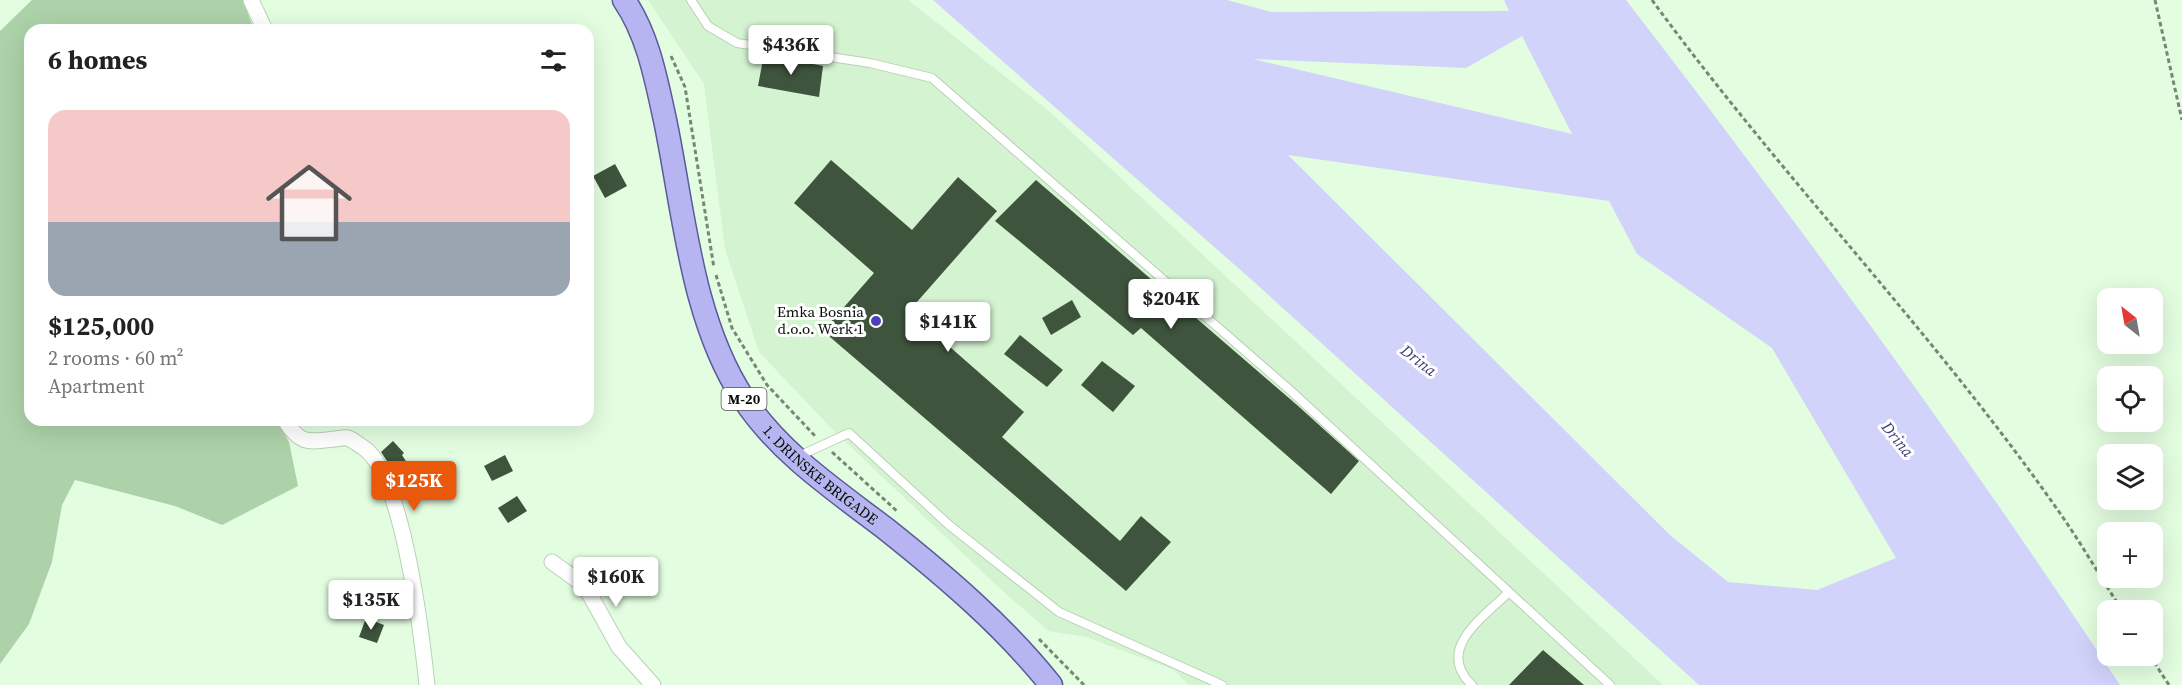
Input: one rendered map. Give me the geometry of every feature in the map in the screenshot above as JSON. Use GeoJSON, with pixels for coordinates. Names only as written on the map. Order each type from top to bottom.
{"type":"FeatureCollection","features":[{"type":"Feature","properties":{"kind":"main road","name":"1. DRINSKE BRIGADE"},"geometry":{"type":"LineString","coordinates":[[624,0],[642,36],[655,75],[699,291],[709,328],[743,398],[796,458],[964,594],[1051,685]]}},
{"type":"Feature","properties":{"kind":"street"},"geometry":{"type":"LineString","coordinates":[[251,0],[262,24]]}},
{"type":"Feature","properties":{"kind":"street"},"geometry":{"type":"LineString","coordinates":[[289,426],[294,434],[307,442],[348,438],[367,450],[387,482],[399,518],[422,643],[427,685]]}},
{"type":"Feature","properties":{"kind":"street"},"geometry":{"type":"LineString","coordinates":[[552,562],[585,586],[618,647],[653,685]]}},
{"type":"Feature","properties":{"kind":"lane"},"geometry":{"type":"LineString","coordinates":[[691,0],[708,26],[737,43],[892,67],[932,78],[1291,391],[1610,685]]}},
{"type":"Feature","properties":{"kind":"lane"},"geometry":{"type":"LineString","coordinates":[[796,458],[849,433],[949,525],[1059,612],[1219,684]]}},
{"type":"Feature","properties":{"kind":"lane"},"geometry":{"type":"LineString","coordinates":[[1472,685],[1459,668],[1459,648],[1466,635],[1509,592]]}},
{"type":"Feature","properties":{"kind":"path"},"geometry":{"type":"LineString","coordinates":[[1652,0],[1790,175],[1995,426],[2064,519],[2116,600]]}},
{"type":"Feature","properties":{"kind":"path"},"geometry":{"type":"LineString","coordinates":[[2155,0],[2182,120]]}},
{"type":"Feature","properties":{"kind":"path"},"geometry":{"type":"LineString","coordinates":[[668,50],[685,87],[714,270],[732,328],[767,385],[823,445],[904,518]]}},
{"type":"Feature","properties":{"kind":"path"},"geometry":{"type":"LineString","coordinates":[[1035,636],[1084,685]]}},
{"type":"Feature","properties":{"kind":"path"},"geometry":{"type":"LineString","coordinates":[[2157,666],[2169,685]]}},
{"type":"Feature","properties":{"kind":"shaded area"},"geometry":{"type":"Polygon","coordinates":[[[32,0],[243,0],[252,24],[24,24],[24,426],[280,426],[289,442],[298,486],[222,525],[175,506],[75,480],[62,505],[52,562],[29,624],[0,664],[0,31],[32,0]]]}},
{"type":"Feature","properties":{"kind":"shaded area"},"geometry":{"type":"Polygon","coordinates":[[[648,0],[908,0],[1049,111],[1663,685],[1189,685],[1174,670],[1086,637],[1048,631],[995,584],[832,429],[759,352],[725,249],[704,84],[648,0]]]}},
{"type":"Feature","properties":{"kind":"water","name":"Drina"},"geometry":{"type":"Polygon","coordinates":[[[933,0],[1227,0],[1271,12],[1509,11],[1504,0],[1626,0],[1754,168],[2002,510],[2097,651],[2097,666],[2107,666],[2120,685],[1699,685],[1253,281],[933,0]],[[1522,36],[1466,68],[1253,59],[1572,134],[1522,36]],[[1288,155],[1670,535],[1728,582],[1817,590],[1896,558],[1772,348],[1637,254],[1609,201],[1288,155]]]}},
{"type":"Feature","properties":{"kind":"building"},"geometry":{"type":"Polygon","coordinates":[[[764,54],[823,66],[819,97],[758,86],[764,54]]]}},
{"type":"Feature","properties":{"kind":"building","name":"Emka Bosnia d.o.o. Werk 1"},"geometry":{"type":"Polygon","coordinates":[[[831,160],[912,230],[958,177],[997,211],[909,311],[1024,412],[1002,437],[1120,541],[1141,516],[1171,542],[1126,591],[823,331],[874,273],[794,203],[831,160]]]}},
{"type":"Feature","properties":{"kind":"building"},"geometry":{"type":"Polygon","coordinates":[[[615,164],[627,186],[605,198],[594,175],[615,164]]]}},
{"type":"Feature","properties":{"kind":"building"},"geometry":{"type":"Polygon","coordinates":[[[1036,180],[1359,461],[1331,494],[1141,328],[1133,335],[995,221],[1036,180]]]}},
{"type":"Feature","properties":{"kind":"building"},"geometry":{"type":"Polygon","coordinates":[[[1072,300],[1081,317],[1051,335],[1042,318],[1072,300]]]}},
{"type":"Feature","properties":{"kind":"building"},"geometry":{"type":"Polygon","coordinates":[[[1020,335],[1063,370],[1047,387],[1004,354],[1020,335]]]}},
{"type":"Feature","properties":{"kind":"building"},"geometry":{"type":"Polygon","coordinates":[[[1102,361],[1135,386],[1113,412],[1081,385],[1102,361]]]}},
{"type":"Feature","properties":{"kind":"building"},"geometry":{"type":"Polygon","coordinates":[[[393,441],[404,453],[402,455],[413,472],[400,481],[381,452],[393,441]]]}},
{"type":"Feature","properties":{"kind":"building"},"geometry":{"type":"Polygon","coordinates":[[[505,455],[513,471],[492,481],[484,466],[505,455]]]}},
{"type":"Feature","properties":{"kind":"building"},"geometry":{"type":"Polygon","coordinates":[[[517,496],[527,511],[508,523],[498,508],[517,496]]]}},
{"type":"Feature","properties":{"kind":"building"},"geometry":{"type":"Polygon","coordinates":[[[366,618],[384,625],[377,643],[359,637],[366,618]]]}},
{"type":"Feature","properties":{"kind":"building"},"geometry":{"type":"Polygon","coordinates":[[[1543,650],[1584,685],[1509,685],[1543,650]]]}},
{"type":"Feature","properties":{"kind":"place","name":"Emka Bosnia d.o.o. Werk 1"},"geometry":{"type":"Point","coordinates":[876,321]}}]}
